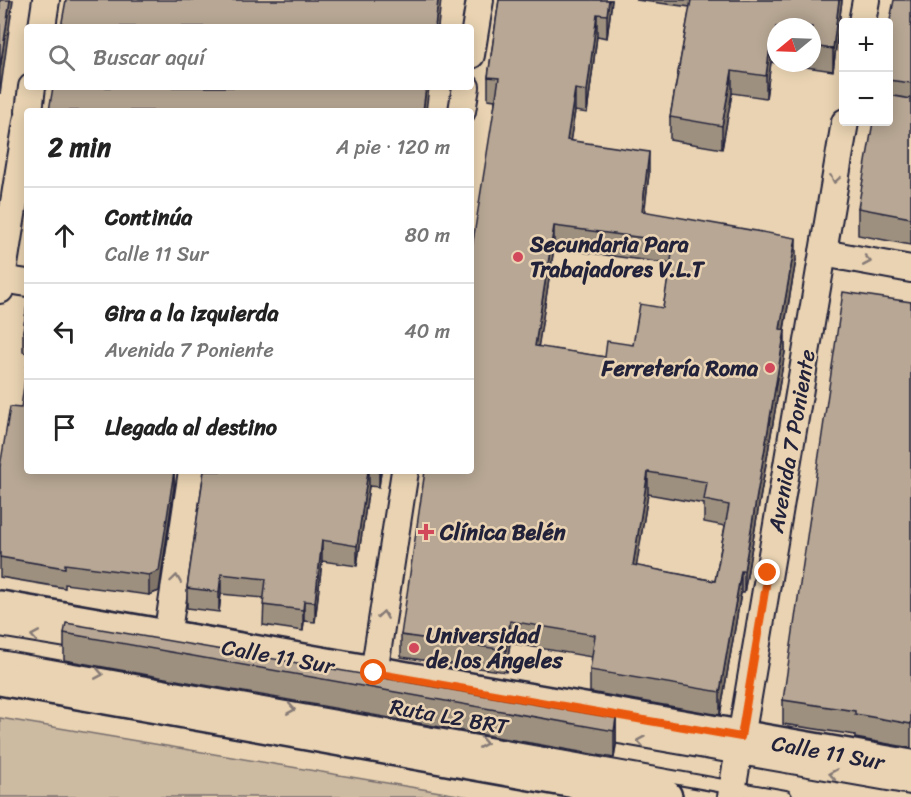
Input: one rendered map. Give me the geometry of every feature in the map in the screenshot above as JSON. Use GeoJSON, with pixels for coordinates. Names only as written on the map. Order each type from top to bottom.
{"type":"FeatureCollection","features":[{"type":"Feature","properties":{"kind":"main road","name":"Calle 11 Sur"},"geometry":{"type":"LineString","coordinates":[[0,608],[374,673],[740,747],[911,767]]}},
{"type":"Feature","properties":{"kind":"main road"},"geometry":{"type":"LineString","coordinates":[[0,678],[665,797]]}},
{"type":"Feature","properties":{"kind":"street"},"geometry":{"type":"LineString","coordinates":[[42,24],[46,0]]}},
{"type":"Feature","properties":{"kind":"street"},"geometry":{"type":"LineString","coordinates":[[474,37],[480,0]]}},
{"type":"Feature","properties":{"kind":"street"},"geometry":{"type":"LineString","coordinates":[[863,18],[866,0]]}},
{"type":"Feature","properties":{"kind":"street"},"geometry":{"type":"LineString","coordinates":[[28,108],[32,90]]}},
{"type":"Feature","properties":{"kind":"street"},"geometry":{"type":"LineString","coordinates":[[462,108],[466,90]]}},
{"type":"Feature","properties":{"kind":"street","name":"Avenida 7 Poniente"},"geometry":{"type":"LineString","coordinates":[[732,792],[844,126]]}},
{"type":"Feature","properties":{"kind":"street"},"geometry":{"type":"LineString","coordinates":[[24,140],[1,284],[24,283]]}},
{"type":"Feature","properties":{"kind":"street"},"geometry":{"type":"LineString","coordinates":[[823,253],[911,269]]}},
{"type":"Feature","properties":{"kind":"street"},"geometry":{"type":"LineString","coordinates":[[167,637],[192,474]]}},
{"type":"Feature","properties":{"kind":"street"},"geometry":{"type":"LineString","coordinates":[[374,673],[405,474]]}},
{"type":"Feature","properties":{"kind":"lane"},"geometry":{"type":"LineString","coordinates":[[0,630],[93,646]]}},
{"type":"Feature","properties":{"kind":"lane","name":"Ruta L2 BRT"},"geometry":{"type":"LineString","coordinates":[[0,657],[732,792],[785,797]]}},
{"type":"Feature","properties":{"kind":"lane"},"geometry":{"type":"LineString","coordinates":[[589,732],[740,747],[911,788]]}},
{"type":"Feature","properties":{"kind":"shaded area"},"geometry":{"type":"Polygon","coordinates":[[[0,718],[470,797],[0,797],[0,718]]]}},
{"type":"Feature","properties":{"kind":"building"},"geometry":{"type":"Polygon","coordinates":[[[0,0],[10,0],[0,69],[0,0]]]}},
{"type":"Feature","properties":{"kind":"building"},"geometry":{"type":"Polygon","coordinates":[[[66,0],[438,0],[435,24],[62,24],[66,0]]]}},
{"type":"Feature","properties":{"kind":"building"},"geometry":{"type":"Polygon","coordinates":[[[499,0],[609,0],[607,15],[597,14],[587,91],[575,89],[567,140],[649,152],[642,211],[796,238],[780,329],[785,330],[744,571],[741,571],[720,692],[590,670],[595,635],[510,621],[506,650],[401,635],[425,474],[474,474],[474,235],[499,78],[488,77],[499,0]],[[554,226],[535,346],[605,357],[607,341],[633,345],[640,304],[663,308],[674,242],[554,226]],[[648,472],[633,565],[715,581],[729,505],[704,500],[707,482],[648,472]]]}},
{"type":"Feature","properties":{"kind":"building"},"geometry":{"type":"Polygon","coordinates":[[[691,0],[839,0],[833,49],[821,47],[821,18],[767,18],[766,76],[732,71],[722,126],[670,117],[691,0]]]}},
{"type":"Feature","properties":{"kind":"building"},"geometry":{"type":"Polygon","coordinates":[[[894,0],[911,0],[911,83],[893,81],[893,18],[890,18],[894,0]]]}},
{"type":"Feature","properties":{"kind":"building"},"geometry":{"type":"Polygon","coordinates":[[[52,90],[426,90],[423,108],[50,108],[52,90]]]}},
{"type":"Feature","properties":{"kind":"building"},"geometry":{"type":"Polygon","coordinates":[[[893,96],[911,99],[911,218],[858,208],[872,126],[893,126],[893,96]]]}},
{"type":"Feature","properties":{"kind":"building"},"geometry":{"type":"Polygon","coordinates":[[[843,292],[911,302],[911,724],[855,714],[855,711],[783,700],[843,292]]]}},
{"type":"Feature","properties":{"kind":"building"},"geometry":{"type":"Polygon","coordinates":[[[24,386],[24,474],[174,474],[159,571],[149,575],[65,564],[65,568],[0,557],[0,467],[10,407],[21,408],[24,386]]]}},
{"type":"Feature","properties":{"kind":"building"},"geometry":{"type":"Polygon","coordinates":[[[204,474],[368,474],[357,546],[322,540],[315,602],[304,601],[303,610],[263,605],[266,579],[221,574],[219,592],[187,588],[204,474]]]}},
{"type":"Feature","properties":{"kind":"building"},"geometry":{"type":"Polygon","coordinates":[[[66,623],[616,718],[614,731],[64,633],[66,623]]]}},
{"type":"Feature","properties":{"kind":"place","name":"Secundaria Para Trabajadores V.L.T"},"geometry":{"type":"Point","coordinates":[518,257]}},
{"type":"Feature","properties":{"kind":"place","name":"Ferretería Roma"},"geometry":{"type":"Point","coordinates":[770,368]}},
{"type":"Feature","properties":{"kind":"place","name":"Clínica Belén"},"geometry":{"type":"Point","coordinates":[426,532]}},
{"type":"Feature","properties":{"kind":"place","name":"Universidad de los Ángeles"},"geometry":{"type":"Point","coordinates":[414,648]}},
{"type":"Feature","properties":{"kind":"route"},"geometry":{"type":"LineString","coordinates":[[374,673],[741,737],[768,573]]}}]}
